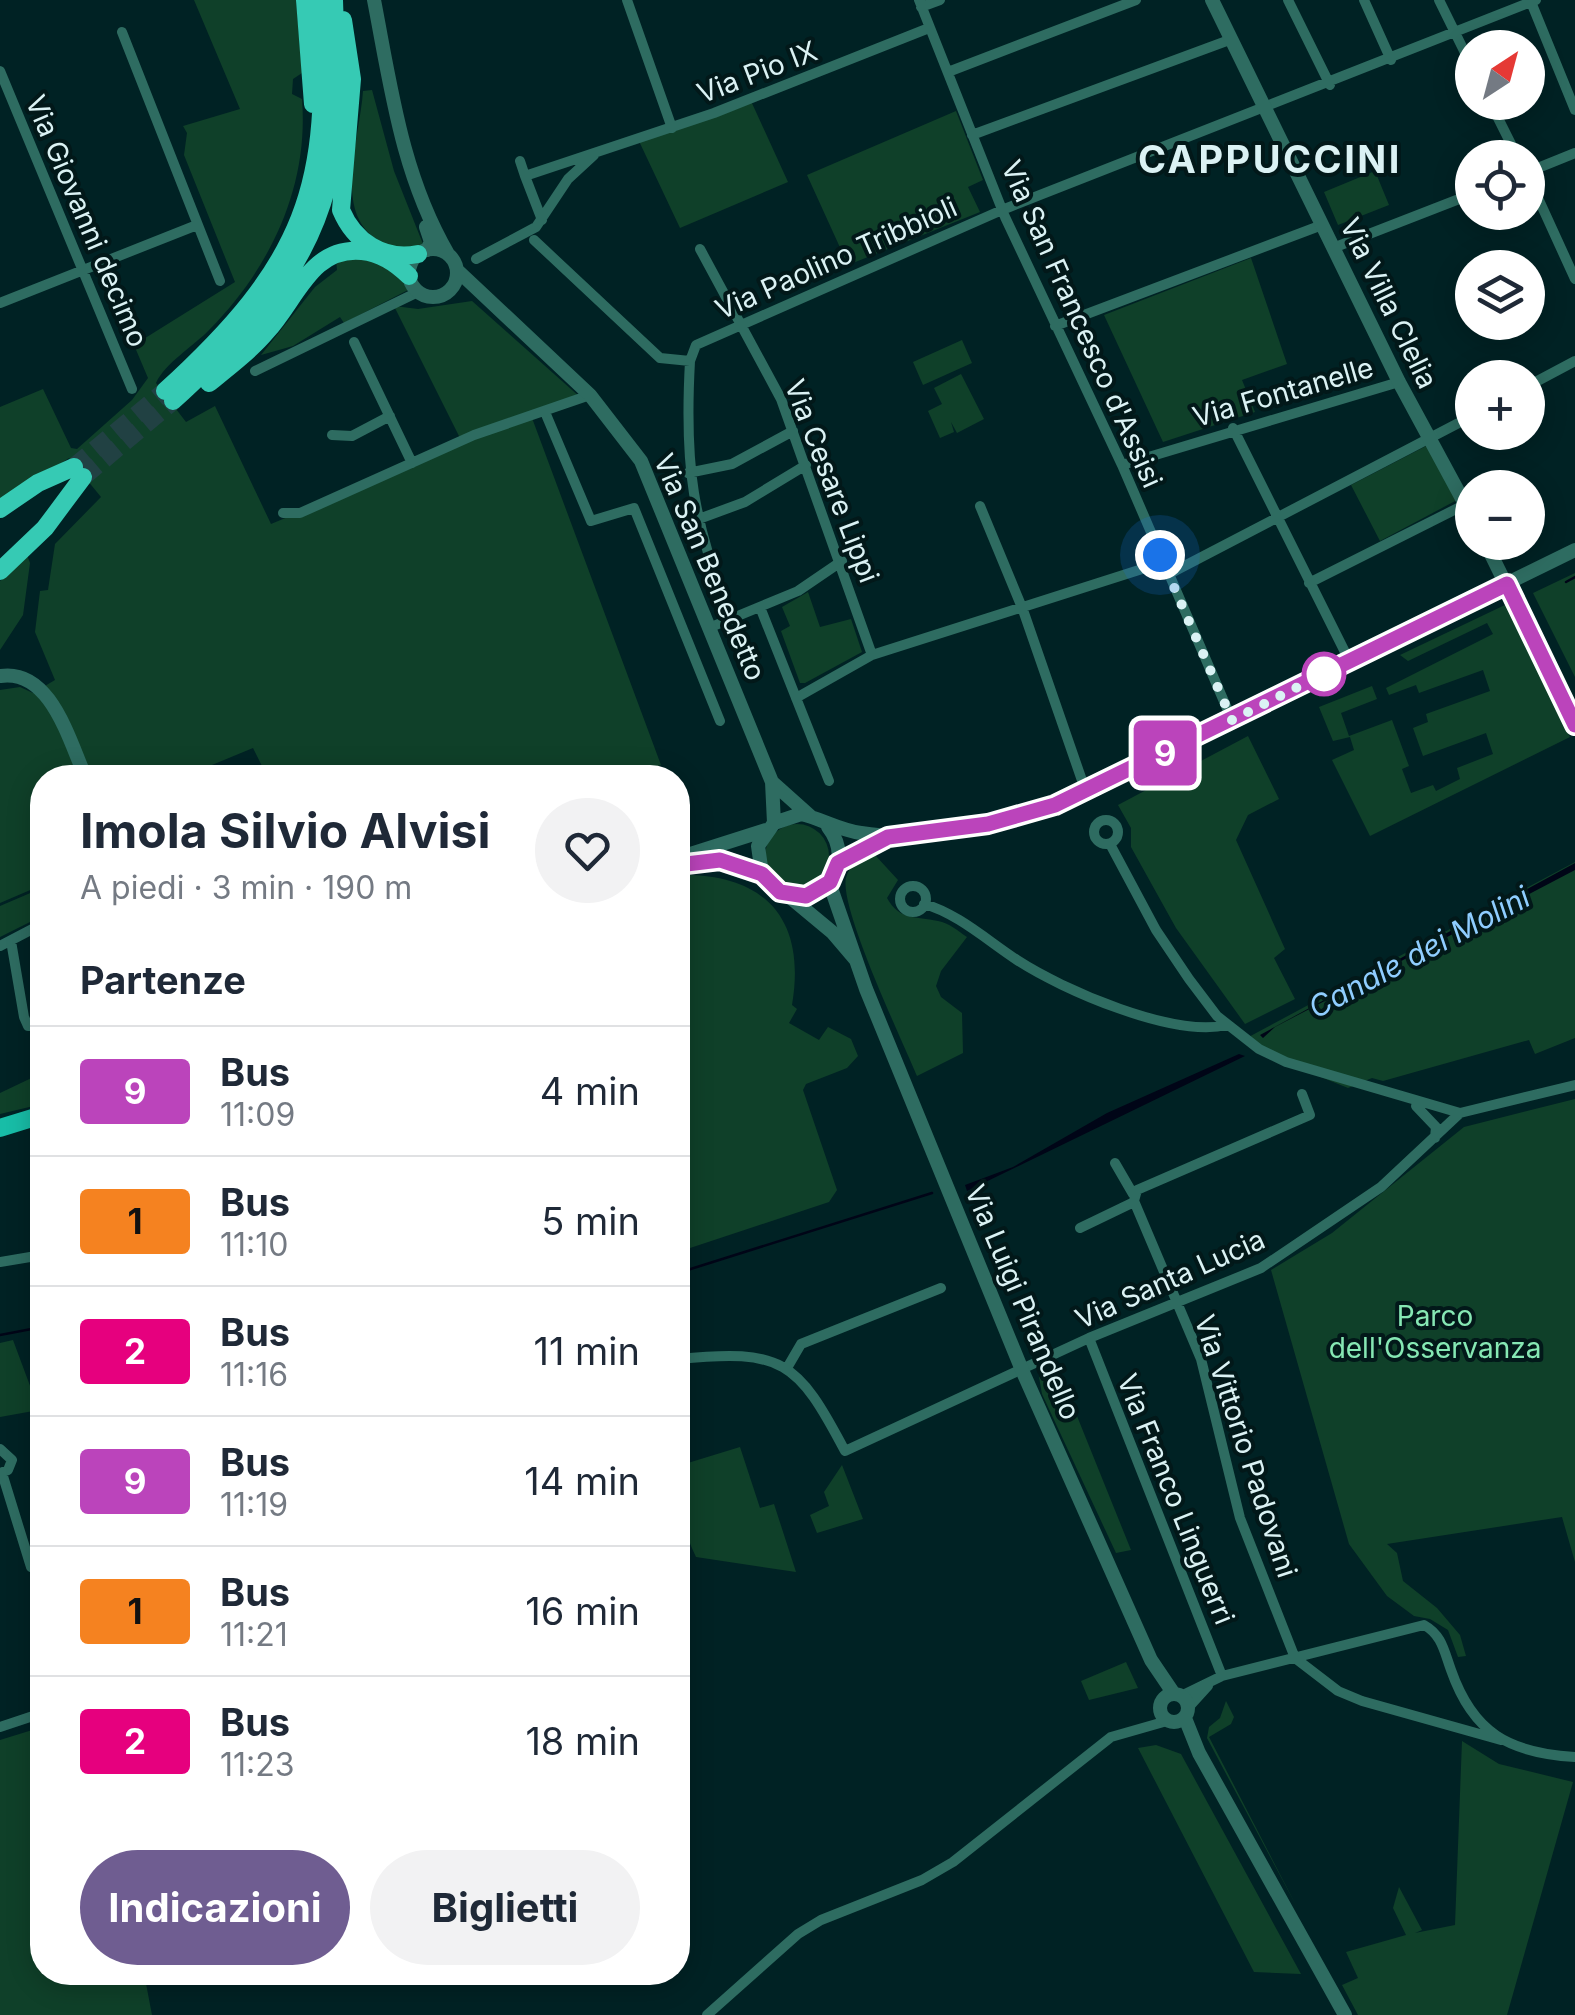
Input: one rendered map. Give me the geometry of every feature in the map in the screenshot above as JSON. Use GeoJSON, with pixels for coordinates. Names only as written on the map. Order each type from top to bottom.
{"type":"FeatureCollection","features":[{"type":"Feature","properties":{"kind":"highway"},"geometry":{"type":"LineString","coordinates":[[306,0],[315,127],[312,176]]}},
{"type":"Feature","properties":{"kind":"highway"},"geometry":{"type":"LineString","coordinates":[[169,396],[252,304],[296,234],[319,150],[324,82],[318,0]]}},
{"type":"Feature","properties":{"kind":"highway"},"geometry":{"type":"LineString","coordinates":[[169,396],[268,307],[296,267],[321,212],[337,117],[337,0]]}},
{"type":"Feature","properties":{"kind":"highway"},"geometry":{"type":"LineString","coordinates":[[337,0],[352,79],[341,210],[347,225],[367,244],[387,253],[422,252]]}},
{"type":"Feature","properties":{"kind":"highway"},"geometry":{"type":"LineString","coordinates":[[169,396],[210,382],[236,361],[267,332],[326,255],[343,250],[368,252],[414,284]]}},
{"type":"Feature","properties":{"kind":"highway"},"geometry":{"type":"LineString","coordinates":[[0,509],[38,483],[76,471],[45,528],[0,571]]}},
{"type":"Feature","properties":{"kind":"main road"},"geometry":{"type":"LineString","coordinates":[[0,1128],[30,1119]]}},
{"type":"Feature","properties":{"kind":"street"},"geometry":{"type":"LineString","coordinates":[[366,0],[390,133],[430,236],[414,284]]}},
{"type":"Feature","properties":{"kind":"street","name":"Via San Benedetto"},"geometry":{"type":"LineString","coordinates":[[374,0],[396,128],[428,216],[458,270],[590,395],[640,461],[772,782],[770,826]]}},
{"type":"Feature","properties":{"kind":"street"},"geometry":{"type":"LineString","coordinates":[[627,0],[672,128]]}},
{"type":"Feature","properties":{"kind":"street"},"geometry":{"type":"LineString","coordinates":[[920,4],[940,0]]}},
{"type":"Feature","properties":{"kind":"street"},"geometry":{"type":"LineString","coordinates":[[948,72],[1136,0]]}},
{"type":"Feature","properties":{"kind":"street","name":"Via Villa Clelia"},"geometry":{"type":"LineString","coordinates":[[1212,0],[1399,382],[1455,485]]}},
{"type":"Feature","properties":{"kind":"street"},"geometry":{"type":"LineString","coordinates":[[1288,0],[1330,85]]}},
{"type":"Feature","properties":{"kind":"street"},"geometry":{"type":"LineString","coordinates":[[1364,0],[1391,60]]}},
{"type":"Feature","properties":{"kind":"street"},"geometry":{"type":"LineString","coordinates":[[1440,0],[1455,32]]}},
{"type":"Feature","properties":{"kind":"street"},"geometry":{"type":"LineString","coordinates":[[1534,1],[1575,110]]}},
{"type":"Feature","properties":{"kind":"street","name":"Via Paolino Tribbioli"},"geometry":{"type":"LineString","coordinates":[[1460,30],[1534,1]]}},
{"type":"Feature","properties":{"kind":"street","name":"Via San Francesco d'Assisi"},"geometry":{"type":"LineString","coordinates":[[920,4],[1002,210],[1122,465],[1232,720]]}},
{"type":"Feature","properties":{"kind":"street","name":"Via Pio IX"},"geometry":{"type":"LineString","coordinates":[[525,176],[672,128],[929,28]]}},
{"type":"Feature","properties":{"kind":"street"},"geometry":{"type":"LineString","coordinates":[[122,32],[220,281]]}},
{"type":"Feature","properties":{"kind":"street","name":"Via Paolino Tribbioli"},"geometry":{"type":"LineString","coordinates":[[690,361],[696,346],[738,324],[1002,210],[1330,85],[1455,32]]}},
{"type":"Feature","properties":{"kind":"street"},"geometry":{"type":"LineString","coordinates":[[972,134],[1232,39]]}},
{"type":"Feature","properties":{"kind":"street","name":"Via Giovanni decimo"},"geometry":{"type":"LineString","coordinates":[[0,71],[132,390]]}},
{"type":"Feature","properties":{"kind":"street","name":"Via Pio IX"},"geometry":{"type":"LineString","coordinates":[[476,259],[542,220],[568,179],[598,151]]}},
{"type":"Feature","properties":{"kind":"street"},"geometry":{"type":"LineString","coordinates":[[1545,166],[1575,153]]}},
{"type":"Feature","properties":{"kind":"street"},"geometry":{"type":"LineString","coordinates":[[520,160],[542,220]]}},
{"type":"Feature","properties":{"kind":"street"},"geometry":{"type":"LineString","coordinates":[[1333,248],[1455,201]]}},
{"type":"Feature","properties":{"kind":"street"},"geometry":{"type":"LineString","coordinates":[[1545,212],[1575,279]]}},
{"type":"Feature","properties":{"kind":"street"},"geometry":{"type":"LineString","coordinates":[[0,303],[197,224]]}},
{"type":"Feature","properties":{"kind":"street"},"geometry":{"type":"LineString","coordinates":[[1056,326],[1322,224]]}},
{"type":"Feature","properties":{"kind":"street"},"geometry":{"type":"LineString","coordinates":[[534,240],[660,358],[690,361],[688,473],[696,520],[730,620]]}},
{"type":"Feature","properties":{"kind":"street","name":"Via Cesare Lippi"},"geometry":{"type":"LineString","coordinates":[[700,249],[781,400],[842,561],[872,655]]}},
{"type":"Feature","properties":{"kind":"street"},"geometry":{"type":"LineString","coordinates":[[422,252],[448,254]]}},
{"type":"Feature","properties":{"kind":"street"},"geometry":{"type":"LineString","coordinates":[[446,294],[456,284],[458,270]]}},
{"type":"Feature","properties":{"kind":"street","name":"Via San Benedetto"},"geometry":{"type":"LineString","coordinates":[[255,371],[414,284],[432,298],[459,292],[490,304]]}},
{"type":"Feature","properties":{"kind":"street"},"geometry":{"type":"LineString","coordinates":[[354,342],[412,462]]}},
{"type":"Feature","properties":{"kind":"street"},"geometry":{"type":"LineString","coordinates":[[1545,377],[1575,361]]}},
{"type":"Feature","properties":{"kind":"street","name":"Via Fontanelle"},"geometry":{"type":"LineString","coordinates":[[1122,465],[1234,428],[1399,382]]}},
{"type":"Feature","properties":{"kind":"street"},"geometry":{"type":"LineString","coordinates":[[283,513],[300,512],[412,462],[590,395]]}},
{"type":"Feature","properties":{"kind":"street"},"geometry":{"type":"LineString","coordinates":[[545,412],[590,522],[634,508],[720,720]]}},
{"type":"Feature","properties":{"kind":"street"},"geometry":{"type":"LineString","coordinates":[[332,435],[352,436],[390,416]]}},
{"type":"Feature","properties":{"kind":"street"},"geometry":{"type":"LineString","coordinates":[[1169,574],[1455,425]]}},
{"type":"Feature","properties":{"kind":"street"},"geometry":{"type":"LineString","coordinates":[[1234,428],[1350,662]]}},
{"type":"Feature","properties":{"kind":"street"},"geometry":{"type":"LineString","coordinates":[[688,473],[732,464],[793,431]]}},
{"type":"Feature","properties":{"kind":"street"},"geometry":{"type":"LineString","coordinates":[[696,520],[745,502],[806,465]]}},
{"type":"Feature","properties":{"kind":"street"},"geometry":{"type":"LineString","coordinates":[[980,506],[1023,610],[1086,792]]}},
{"type":"Feature","properties":{"kind":"street"},"geometry":{"type":"LineString","coordinates":[[1309,583],[1455,516]]}},
{"type":"Feature","properties":{"kind":"street"},"geometry":{"type":"LineString","coordinates":[[690,859],[716,853],[792,815],[811,816],[828,827],[888,837],[988,824],[1086,792],[1575,550]]}},
{"type":"Feature","properties":{"kind":"street"},"geometry":{"type":"LineString","coordinates":[[1495,560],[1575,725]]}},
{"type":"Feature","properties":{"kind":"street"},"geometry":{"type":"LineString","coordinates":[[711,628],[798,591],[842,561]]}},
{"type":"Feature","properties":{"kind":"street"},"geometry":{"type":"LineString","coordinates":[[796,698],[872,655],[1164,562]]}},
{"type":"Feature","properties":{"kind":"street"},"geometry":{"type":"LineString","coordinates":[[760,607],[829,780]]}},
{"type":"Feature","properties":{"kind":"street"},"geometry":{"type":"LineString","coordinates":[[0,676],[28,678],[42,689],[80,765]]}},
{"type":"Feature","properties":{"kind":"street","name":"Via San Benedetto"},"geometry":{"type":"LineString","coordinates":[[772,782],[811,816]]}},
{"type":"Feature","properties":{"kind":"street"},"geometry":{"type":"LineString","coordinates":[[762,874],[757,856],[770,826]]}},
{"type":"Feature","properties":{"kind":"street"},"geometry":{"type":"LineString","coordinates":[[716,853],[762,874],[780,892],[806,896],[830,882],[838,863],[838,844],[828,827]]}},
{"type":"Feature","properties":{"kind":"street"},"geometry":{"type":"LineString","coordinates":[[838,863],[888,837]]}},
{"type":"Feature","properties":{"kind":"street"},"geometry":{"type":"LineString","coordinates":[[1110,844],[1156,930],[1217,1016],[1286,1062],[1460,1113],[1575,1085]]}},
{"type":"Feature","properties":{"kind":"street","name":"Via Luigi Pirandello"},"geometry":{"type":"LineString","coordinates":[[830,882],[855,960],[1022,1370],[1151,1660],[1174,1709],[1345,2015]]}},
{"type":"Feature","properties":{"kind":"street","name":"Via Luigi Pirandello"},"geometry":{"type":"LineString","coordinates":[[780,892],[832,932],[855,960]]}},
{"type":"Feature","properties":{"kind":"street"},"geometry":{"type":"LineString","coordinates":[[924,904],[1071,988],[1205,1030],[1227,1025]]}},
{"type":"Feature","properties":{"kind":"street"},"geometry":{"type":"LineString","coordinates":[[30,930],[6,943],[24,1017],[30,1026]]}},
{"type":"Feature","properties":{"kind":"street"},"geometry":{"type":"LineString","coordinates":[[1198,1027],[1217,1016]]}},
{"type":"Feature","properties":{"kind":"street"},"geometry":{"type":"LineString","coordinates":[[1080,1228],[1310,1114],[1302,1094]]}},
{"type":"Feature","properties":{"kind":"street"},"geometry":{"type":"LineString","coordinates":[[1412,1102],[1436,1127],[1434,1138]]}},
{"type":"Feature","properties":{"kind":"street","name":"Via Santa Lucia"},"geometry":{"type":"LineString","coordinates":[[787,1368],[809,1386],[845,1451],[1089,1338],[1260,1268],[1327,1227],[1460,1113]]}},
{"type":"Feature","properties":{"kind":"street","name":"Via Vittorio Padovani"},"geometry":{"type":"LineString","coordinates":[[1115,1163],[1134,1198],[1201,1359],[1240,1518],[1296,1658]]}},
{"type":"Feature","properties":{"kind":"street"},"geometry":{"type":"LineString","coordinates":[[0,1262],[30,1257]]}},
{"type":"Feature","properties":{"kind":"street"},"geometry":{"type":"LineString","coordinates":[[690,1358],[734,1356],[787,1368],[802,1344],[941,1288]]}},
{"type":"Feature","properties":{"kind":"street","name":"Via Franco Linguerri"},"geometry":{"type":"LineString","coordinates":[[1089,1338],[1218,1678]]}},
{"type":"Feature","properties":{"kind":"street"},"geometry":{"type":"LineString","coordinates":[[0,1449],[11,1456],[4,1475],[30,1565]]}},
{"type":"Feature","properties":{"kind":"street"},"geometry":{"type":"LineString","coordinates":[[706,2015],[798,1934],[821,1920],[922,1880],[953,1862],[1111,1737],[1174,1709],[1218,1678],[1424,1625],[1437,1633],[1471,1714],[1501,1740]]}},
{"type":"Feature","properties":{"kind":"street"},"geometry":{"type":"LineString","coordinates":[[1296,1658],[1350,1696],[1575,1757]]}},
{"type":"Feature","properties":{"kind":"street"},"geometry":{"type":"LineString","coordinates":[[0,1728],[30,1717]]}},
{"type":"Feature","properties":{"kind":"green space"},"geometry":{"type":"Polygon","coordinates":[[[194,0],[296,0],[302,73],[293,79],[292,94],[302,99],[303,132],[292,194],[251,280],[156,383],[186,422],[215,406],[271,524],[463,444],[394,306],[418,309],[472,301],[581,398],[532,418],[661,765],[262,765],[253,748],[212,765],[30,765],[30,890],[0,903],[0,690],[20,687],[33,693],[55,680],[35,632],[40,591],[48,590],[55,544],[101,497],[69,458],[0,503],[0,407],[43,389],[71,448],[77,449],[132,400],[148,378],[134,345],[235,282],[184,155],[187,133],[183,126],[240,109],[194,0]]]}},
{"type":"Feature","properties":{"kind":"green space"},"geometry":{"type":"Polygon","coordinates":[[[372,90],[394,171],[423,244],[417,246],[400,248],[383,243],[364,227],[356,212],[352,193],[354,151],[363,91],[372,90]]]}},
{"type":"Feature","properties":{"kind":"green space"},"geometry":{"type":"Polygon","coordinates":[[[751,101],[788,182],[680,228],[638,139],[751,101]]]}},
{"type":"Feature","properties":{"kind":"green space"},"geometry":{"type":"Polygon","coordinates":[[[956,111],[983,180],[968,187],[980,212],[848,265],[807,175],[956,111]]]}},
{"type":"Feature","properties":{"kind":"green space"},"geometry":{"type":"Polygon","coordinates":[[[1375,171],[1389,205],[1338,225],[1324,192],[1375,171]]]}},
{"type":"Feature","properties":{"kind":"green space"},"geometry":{"type":"Polygon","coordinates":[[[374,258],[407,283],[408,290],[344,323],[340,317],[293,346],[261,355],[315,287],[337,270],[336,259],[374,258]]]}},
{"type":"Feature","properties":{"kind":"green space"},"geometry":{"type":"Polygon","coordinates":[[[1251,258],[1287,364],[1242,380],[1255,412],[1163,442],[1104,315],[1251,258]]]}},
{"type":"Feature","properties":{"kind":"green space"},"geometry":{"type":"Polygon","coordinates":[[[962,340],[972,363],[923,385],[913,362],[962,340]]]}},
{"type":"Feature","properties":{"kind":"green space"},"geometry":{"type":"Polygon","coordinates":[[[961,374],[984,419],[957,433],[951,422],[954,432],[940,438],[928,411],[942,404],[934,388],[961,374]]]}},
{"type":"Feature","properties":{"kind":"green space"},"geometry":{"type":"Polygon","coordinates":[[[1428,445],[1455,501],[1380,541],[1351,485],[1428,445]]]}},
{"type":"Feature","properties":{"kind":"green space"},"geometry":{"type":"Polygon","coordinates":[[[27,555],[30,563],[23,615],[0,650],[0,581],[27,555]]]}},
{"type":"Feature","properties":{"kind":"green space"},"geometry":{"type":"Polygon","coordinates":[[[1575,573],[1575,677],[1533,593],[1575,573]]]}},
{"type":"Feature","properties":{"kind":"green space"},"geometry":{"type":"Polygon","coordinates":[[[808,592],[820,627],[851,619],[862,652],[800,683],[781,631],[790,626],[782,607],[808,592]]]}},
{"type":"Feature","properties":{"kind":"green space"},"geometry":{"type":"Polygon","coordinates":[[[1507,604],[1570,737],[1370,836],[1332,760],[1354,750],[1350,737],[1333,741],[1319,707],[1372,686],[1377,699],[1341,713],[1349,736],[1392,720],[1409,766],[1402,769],[1411,793],[1433,785],[1436,791],[1460,779],[1457,768],[1493,754],[1486,733],[1423,756],[1413,728],[1428,722],[1426,714],[1490,691],[1483,670],[1419,693],[1416,685],[1389,695],[1386,688],[1493,634],[1487,623],[1408,661],[1400,655],[1507,604]]]}},
{"type":"Feature","properties":{"kind":"green space"},"geometry":{"type":"Polygon","coordinates":[[[1248,736],[1279,799],[1248,815],[1236,840],[1285,949],[1274,958],[1295,999],[1245,1024],[1176,928],[1131,847],[1131,828],[1118,805],[1248,736]]]}},
{"type":"Feature","properties":{"kind":"green space"},"geometry":{"type":"Polygon","coordinates":[[[797,824],[820,833],[829,856],[820,879],[797,888],[774,879],[765,856],[774,833],[797,824]]]}},
{"type":"Feature","properties":{"kind":"green space"},"geometry":{"type":"Polygon","coordinates":[[[875,855],[898,880],[887,898],[897,911],[942,922],[967,937],[941,971],[936,986],[941,997],[962,1013],[963,1053],[917,1076],[861,944],[846,894],[850,868],[875,855]]]}},
{"type":"Feature","properties":{"kind":"green space"},"geometry":{"type":"Polygon","coordinates":[[[1575,862],[1575,1038],[1535,1054],[1529,1040],[1383,1081],[1372,1078],[1348,1088],[1259,1052],[1243,1040],[1575,862]]]}},
{"type":"Feature","properties":{"kind":"green space"},"geometry":{"type":"Polygon","coordinates":[[[690,875],[739,884],[775,909],[793,950],[792,1005],[797,1009],[789,1023],[819,1040],[828,1027],[851,1039],[858,1056],[847,1068],[806,1084],[803,1090],[837,1190],[829,1202],[690,1248],[690,875]]]}},
{"type":"Feature","properties":{"kind":"green space"},"geometry":{"type":"Polygon","coordinates":[[[30,893],[30,922],[0,937],[0,906],[30,893]]]}},
{"type":"Feature","properties":{"kind":"green space"},"geometry":{"type":"Polygon","coordinates":[[[30,1079],[30,1107],[0,1114],[0,1093],[30,1079]]]}},
{"type":"Feature","properties":{"kind":"green space","name":"Parco dell'Osservanza"},"geometry":{"type":"Polygon","coordinates":[[[1575,1099],[1575,1562],[1562,1517],[1387,1544],[1397,1553],[1403,1581],[1437,1608],[1460,1635],[1466,1656],[1458,1657],[1448,1630],[1430,1619],[1414,1616],[1387,1596],[1349,1544],[1271,1270],[1332,1233],[1464,1127],[1575,1099]]]}},
{"type":"Feature","properties":{"kind":"green space"},"geometry":{"type":"Polygon","coordinates":[[[13,1340],[30,1386],[30,1412],[0,1417],[0,1343],[13,1340]]]}},
{"type":"Feature","properties":{"kind":"green space"},"geometry":{"type":"Polygon","coordinates":[[[1056,1364],[1131,1550],[1116,1553],[1042,1394],[1039,1377],[1056,1364]]]}},
{"type":"Feature","properties":{"kind":"green space"},"geometry":{"type":"Polygon","coordinates":[[[740,1447],[760,1508],[774,1504],[796,1572],[696,1557],[690,1542],[690,1462],[740,1447]]]}},
{"type":"Feature","properties":{"kind":"green space"},"geometry":{"type":"Polygon","coordinates":[[[842,1465],[863,1519],[817,1533],[810,1515],[829,1506],[824,1492],[842,1465]]]}},
{"type":"Feature","properties":{"kind":"green space"},"geometry":{"type":"Polygon","coordinates":[[[1126,1662],[1138,1688],[1089,1700],[1081,1681],[1126,1662]]]}},
{"type":"Feature","properties":{"kind":"green space"},"geometry":{"type":"Polygon","coordinates":[[[1226,1701],[1234,1717],[1231,1724],[1209,1737],[1298,1909],[1207,1738],[1209,1727],[1220,1718],[1226,1701]]]}},
{"type":"Feature","properties":{"kind":"green space"},"geometry":{"type":"Polygon","coordinates":[[[30,1731],[30,1985],[146,1985],[152,2015],[0,2015],[0,1740],[30,1731]]]}},
{"type":"Feature","properties":{"kind":"green space"},"geometry":{"type":"Polygon","coordinates":[[[1462,1741],[1499,1764],[1573,1782],[1507,2015],[1358,2015],[1342,1985],[1358,1978],[1346,1952],[1406,1935],[1393,1908],[1399,1887],[1422,1930],[1415,1933],[1455,1925],[1462,1741]]]}},
{"type":"Feature","properties":{"kind":"green space"},"geometry":{"type":"Polygon","coordinates":[[[1156,1745],[1181,1754],[1301,1974],[1254,1972],[1138,1748],[1156,1745]]]}},
{"type":"Feature","properties":{"kind":"water"},"geometry":{"type":"Polygon","coordinates":[[[1575,863],[1575,870],[1275,1027],[1263,1038],[1260,1035],[1575,863]]]}},
{"type":"Feature","properties":{"kind":"water"},"geometry":{"type":"Polygon","coordinates":[[[1239,1054],[1245,1056],[967,1191],[965,1185],[1013,1167],[1107,1113],[1239,1054]]]}},
{"type":"Feature","properties":{"kind":"waterway"},"geometry":{"type":"LineString","coordinates":[[1566,582],[1575,577]]}},
{"type":"Feature","properties":{"kind":"waterway","name":"Canale dei Molini"},"geometry":{"type":"LineString","coordinates":[[690,1269],[932,1193]]}},
{"type":"Feature","properties":{"kind":"waterway","name":"Canale dei Molini"},"geometry":{"type":"LineString","coordinates":[[0,1335],[30,1329]]}},
{"type":"Feature","properties":{"kind":"tunnel"},"geometry":{"type":"LineString","coordinates":[[74,467],[165,391]]}},
{"type":"Feature","properties":{"kind":"tunnel"},"geometry":{"type":"LineString","coordinates":[[83,477],[173,401]]}},
{"type":"Feature","properties":{"kind":"bus line","name":"9"},"geometry":{"type":"LineString","coordinates":[[690,862],[720,860],[762,874],[780,892],[797,896],[815,893],[830,882],[838,863],[888,837],[988,824],[1055,805],[1507,584],[1575,725]]}},
{"type":"Feature","properties":{"kind":"district","name":"CAPPUCCINI"},"geometry":{"type":"Point","coordinates":[1270,159]}},
{"type":"Feature","properties":{"kind":"route"},"geometry":{"type":"LineString","coordinates":[[1160,555],[1232,720],[1324,674]]}}]}
